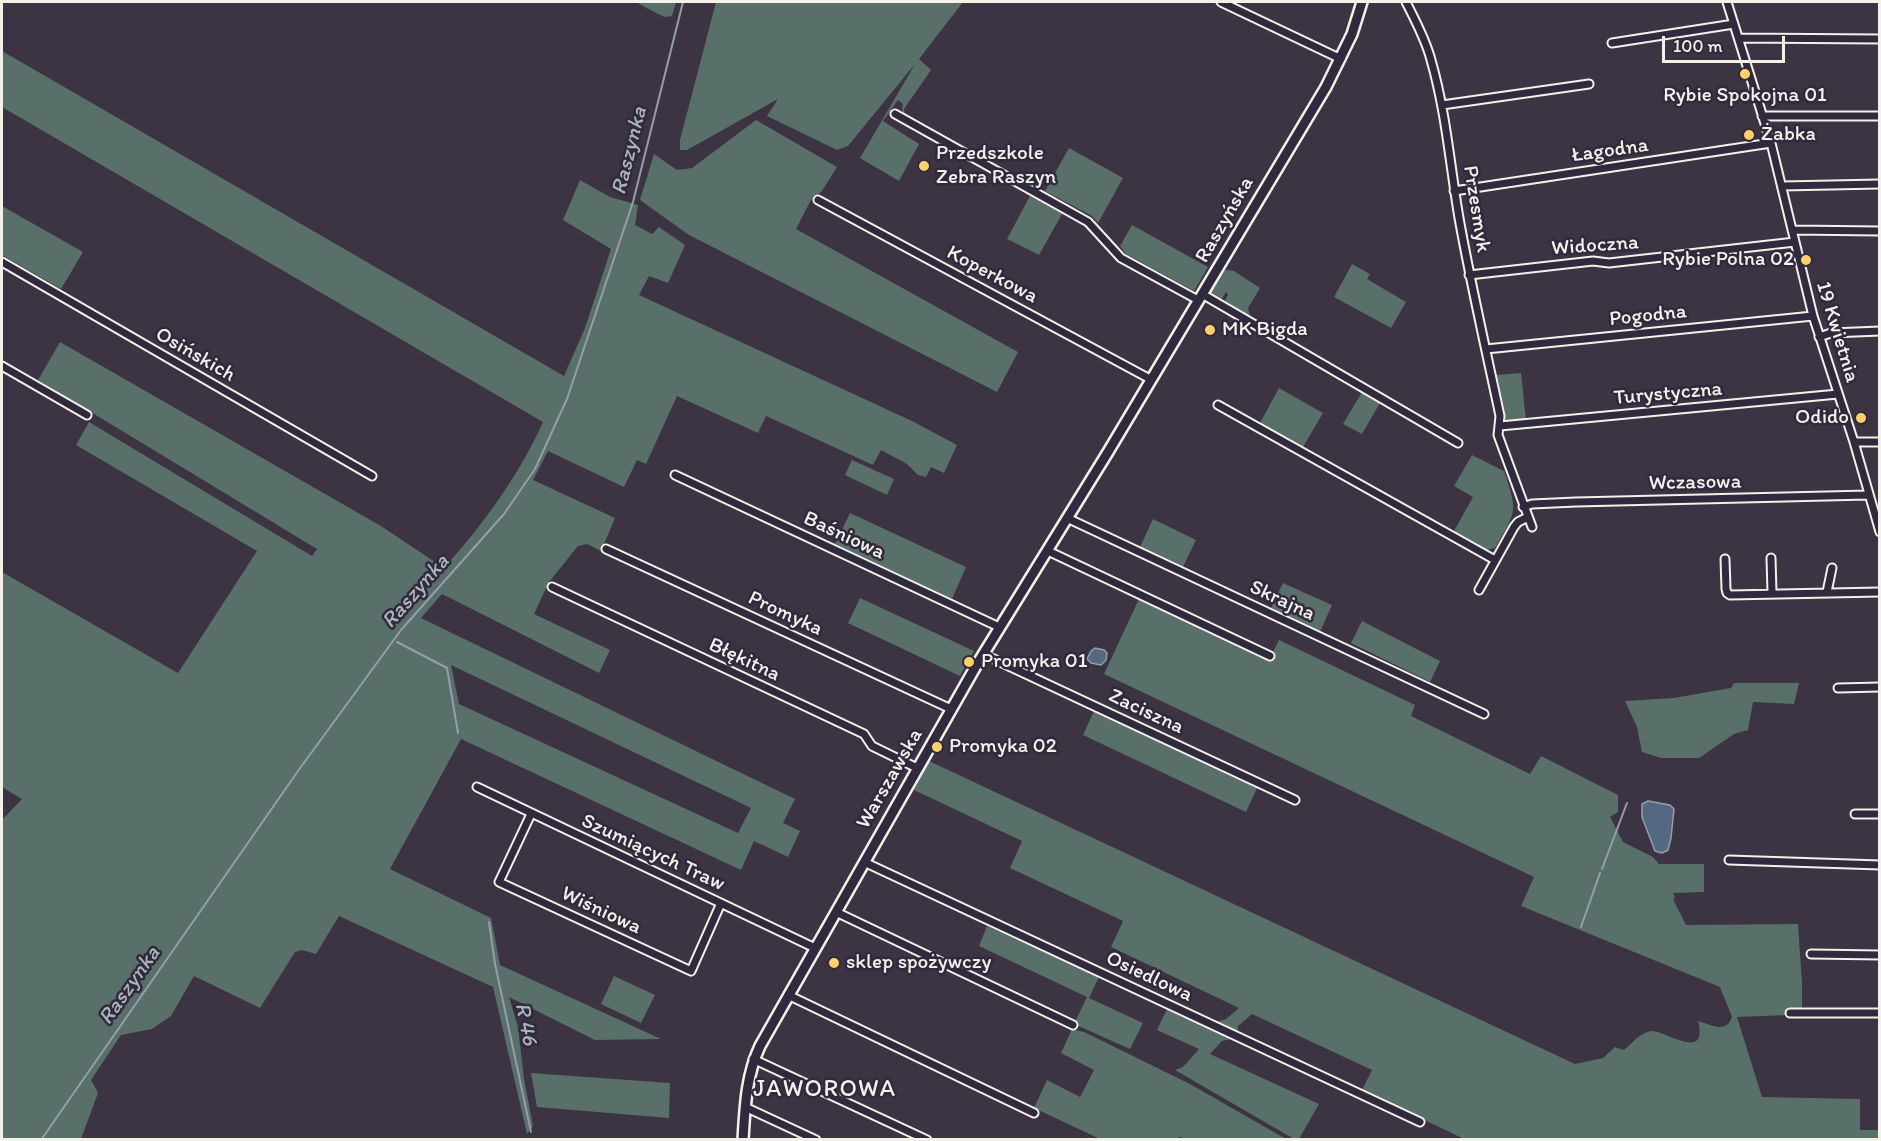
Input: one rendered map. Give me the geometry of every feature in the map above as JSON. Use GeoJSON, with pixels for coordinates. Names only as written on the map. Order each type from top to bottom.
{"type":"FeatureCollection","features":[{"type":"Feature","properties":{"kind":"street"},"geometry":{"type":"LineString","coordinates":[[1221,2],[1341,58]]}},
{"type":"Feature","properties":{"kind":"street","name":"Raszyńska"},"geometry":{"type":"LineString","coordinates":[[1108,452],[1341,58],[1352,34],[1362,2]]}},
{"type":"Feature","properties":{"kind":"street","name":"Przesmyk"},"geometry":{"type":"LineString","coordinates":[[1406,2],[1431,59],[1442,105],[1469,275],[1500,426],[1498,435],[1532,527]]}},
{"type":"Feature","properties":{"kind":"street","name":"19 Kwietnia"},"geometry":{"type":"LineString","coordinates":[[1727,2],[1771,143],[1819,337],[1854,442],[1880,532]]}},
{"type":"Feature","properties":{"kind":"street"},"geometry":{"type":"LineString","coordinates":[[1612,43],[1734,24]]}},
{"type":"Feature","properties":{"kind":"street"},"geometry":{"type":"LineString","coordinates":[[1738,38],[1880,39]]}},
{"type":"Feature","properties":{"kind":"street"},"geometry":{"type":"LineString","coordinates":[[1442,105],[1589,84]]}},
{"type":"Feature","properties":{"kind":"street"},"geometry":{"type":"LineString","coordinates":[[895,114],[1088,222],[1120,258],[1200,297],[1458,443]]}},
{"type":"Feature","properties":{"kind":"street"},"geometry":{"type":"LineString","coordinates":[[1762,116],[1880,116]]}},
{"type":"Feature","properties":{"kind":"street","name":"Łagodna"},"geometry":{"type":"LineString","coordinates":[[1455,191],[1771,143]]}},
{"type":"Feature","properties":{"kind":"street"},"geometry":{"type":"LineString","coordinates":[[1782,186],[1880,184]]}},
{"type":"Feature","properties":{"kind":"street","name":"Koperkowa"},"geometry":{"type":"LineString","coordinates":[[818,200],[1150,379]]}},
{"type":"Feature","properties":{"kind":"street"},"geometry":{"type":"LineString","coordinates":[[1792,230],[1880,231]]}},
{"type":"Feature","properties":{"kind":"street","name":"Widoczna"},"geometry":{"type":"LineString","coordinates":[[1469,275],[1584,262],[1609,263],[1795,242]]}},
{"type":"Feature","properties":{"kind":"street","name":"Osińskich"},"geometry":{"type":"LineString","coordinates":[[2,262],[372,476]]}},
{"type":"Feature","properties":{"kind":"street","name":"Pogodna"},"geometry":{"type":"LineString","coordinates":[[1486,349],[1813,316]]}},
{"type":"Feature","properties":{"kind":"street"},"geometry":{"type":"LineString","coordinates":[[1819,337],[1831,333],[1880,331]]}},
{"type":"Feature","properties":{"kind":"street"},"geometry":{"type":"LineString","coordinates":[[2,366],[87,415]]}},
{"type":"Feature","properties":{"kind":"street","name":"Turystyczna"},"geometry":{"type":"LineString","coordinates":[[1500,426],[1838,394]]}},
{"type":"Feature","properties":{"kind":"street"},"geometry":{"type":"LineString","coordinates":[[1218,405],[1496,560]]}},
{"type":"Feature","properties":{"kind":"street"},"geometry":{"type":"LineString","coordinates":[[1854,442],[1880,441]]}},
{"type":"Feature","properties":{"kind":"street","name":"Warszawska"},"geometry":{"type":"LineString","coordinates":[[743,1140],[748,1078],[753,1059],[983,654],[1108,452]]}},
{"type":"Feature","properties":{"kind":"street","name":"Baśniowa"},"geometry":{"type":"LineString","coordinates":[[675,475],[999,627]]}},
{"type":"Feature","properties":{"kind":"street","name":"Wczasowa"},"geometry":{"type":"LineString","coordinates":[[1523,507],[1532,504],[1576,502],[1868,495]]}},
{"type":"Feature","properties":{"kind":"street","name":"Skrajna"},"geometry":{"type":"LineString","coordinates":[[1066,518],[1484,714]]}},
{"type":"Feature","properties":{"kind":"street"},"geometry":{"type":"LineString","coordinates":[[1479,590],[1517,523],[1528,518]]}},
{"type":"Feature","properties":{"kind":"street","name":"Promyka"},"geometry":{"type":"LineString","coordinates":[[606,549],[951,709]]}},
{"type":"Feature","properties":{"kind":"street"},"geometry":{"type":"LineString","coordinates":[[1048,551],[1270,656]]}},
{"type":"Feature","properties":{"kind":"street"},"geometry":{"type":"LineString","coordinates":[[1771,558],[1772,593]]}},
{"type":"Feature","properties":{"kind":"street"},"geometry":{"type":"LineString","coordinates":[[1725,559],[1727,593],[1880,592]]}},
{"type":"Feature","properties":{"kind":"street"},"geometry":{"type":"LineString","coordinates":[[1827,592],[1832,568]]}},
{"type":"Feature","properties":{"kind":"street","name":"Błękitna"},"geometry":{"type":"LineString","coordinates":[[552,587],[864,734],[872,746],[917,768]]}},
{"type":"Feature","properties":{"kind":"street","name":"Zaciszna"},"geometry":{"type":"LineString","coordinates":[[983,654],[1295,801]]}},
{"type":"Feature","properties":{"kind":"street"},"geometry":{"type":"LineString","coordinates":[[1838,688],[1880,687]]}},
{"type":"Feature","properties":{"kind":"street","name":"Szumiących Traw"},"geometry":{"type":"LineString","coordinates":[[477,787],[815,948]]}},
{"type":"Feature","properties":{"kind":"street","name":"Wiśniowa"},"geometry":{"type":"LineString","coordinates":[[531,814],[499,882],[690,971],[721,903]]}},
{"type":"Feature","properties":{"kind":"street"},"geometry":{"type":"LineString","coordinates":[[1855,814],[1880,814]]}},
{"type":"Feature","properties":{"kind":"street"},"geometry":{"type":"LineString","coordinates":[[1729,860],[1880,865]]}},
{"type":"Feature","properties":{"kind":"street","name":"Osiedlowa"},"geometry":{"type":"LineString","coordinates":[[864,862],[1420,1122]]}},
{"type":"Feature","properties":{"kind":"street"},"geometry":{"type":"LineString","coordinates":[[836,912],[1072,1025]]}},
{"type":"Feature","properties":{"kind":"street"},"geometry":{"type":"LineString","coordinates":[[1811,954],[1880,955]]}},
{"type":"Feature","properties":{"kind":"street"},"geometry":{"type":"LineString","coordinates":[[788,995],[1034,1113]]}},
{"type":"Feature","properties":{"kind":"street"},"geometry":{"type":"LineString","coordinates":[[1790,1012],[1880,1013]]}},
{"type":"Feature","properties":{"kind":"street"},"geometry":{"type":"LineString","coordinates":[[753,1059],[927,1140]]}},
{"type":"Feature","properties":{"kind":"street"},"geometry":{"type":"LineString","coordinates":[[745,1107],[816,1140]]}},
{"type":"Feature","properties":{"kind":"green space"},"geometry":{"type":"Polygon","coordinates":[[[636,2],[676,2],[672,16],[665,17],[636,2]]]}},
{"type":"Feature","properties":{"kind":"green space"},"geometry":{"type":"Polygon","coordinates":[[[716,2],[963,2],[919,59],[931,70],[904,109],[905,114],[915,119],[914,122],[904,115],[903,104],[898,100],[883,121],[919,144],[899,181],[860,158],[915,64],[848,146],[837,150],[767,116],[778,99],[687,150],[680,150],[680,140],[716,2]]]}},
{"type":"Feature","properties":{"kind":"green space"},"geometry":{"type":"Polygon","coordinates":[[[2,51],[564,376],[585,328],[611,249],[563,220],[580,180],[610,197],[638,205],[635,225],[652,234],[659,227],[685,245],[668,283],[649,276],[639,295],[912,421],[957,445],[944,473],[931,467],[926,477],[918,475],[907,464],[881,450],[873,465],[766,416],[758,433],[677,396],[646,464],[637,460],[624,487],[548,451],[533,480],[615,518],[601,551],[587,544],[578,546],[549,582],[534,614],[610,650],[599,673],[442,594],[421,618],[795,799],[783,823],[800,831],[788,857],[754,841],[741,870],[461,739],[390,869],[491,918],[500,965],[661,1039],[595,1040],[509,997],[518,1027],[524,1079],[533,1126],[527,1134],[493,987],[339,916],[316,954],[302,950],[295,952],[260,1008],[194,976],[171,1016],[152,1029],[121,1035],[91,1080],[98,1093],[81,1139],[2,1139],[2,820],[22,799],[2,787],[2,572],[178,673],[257,551],[76,445],[89,422],[312,556],[317,549],[38,380],[60,342],[381,526],[444,568],[499,499],[523,461],[543,422],[2,107],[2,51]],[[451,665],[459,704],[738,833],[751,808],[451,665]]]}},
{"type":"Feature","properties":{"kind":"green space"},"geometry":{"type":"Polygon","coordinates":[[[756,120],[837,167],[822,191],[811,200],[796,229],[1018,352],[997,392],[689,235],[640,200],[654,154],[677,170],[692,168],[756,120]]]}},
{"type":"Feature","properties":{"kind":"green space"},"geometry":{"type":"Polygon","coordinates":[[[1069,148],[1123,178],[1098,223],[1092,216],[1045,191],[1069,148]]]}},
{"type":"Feature","properties":{"kind":"green space"},"geometry":{"type":"Polygon","coordinates":[[[1030,196],[1062,214],[1039,255],[1007,239],[1030,196]]]}},
{"type":"Feature","properties":{"kind":"green space"},"geometry":{"type":"Polygon","coordinates":[[[2,206],[83,252],[61,289],[2,255],[2,206]]]}},
{"type":"Feature","properties":{"kind":"green space"},"geometry":{"type":"Polygon","coordinates":[[[1132,225],[1208,267],[1194,291],[1126,254],[1120,246],[1132,225]]]}},
{"type":"Feature","properties":{"kind":"green space"},"geometry":{"type":"Polygon","coordinates":[[[1352,264],[1370,274],[1367,279],[1406,302],[1391,328],[1334,297],[1352,264]]]}},
{"type":"Feature","properties":{"kind":"green space"},"geometry":{"type":"Polygon","coordinates":[[[1223,271],[1234,271],[1260,288],[1248,308],[1250,317],[1225,301],[1228,294],[1226,292],[1221,300],[1209,294],[1223,271]]]}},
{"type":"Feature","properties":{"kind":"green space"},"geometry":{"type":"Polygon","coordinates":[[[1521,373],[1526,420],[1507,422],[1495,375],[1521,373]]]}},
{"type":"Feature","properties":{"kind":"green space"},"geometry":{"type":"Polygon","coordinates":[[[1279,388],[1323,413],[1303,447],[1260,423],[1279,388]]]}},
{"type":"Feature","properties":{"kind":"green space"},"geometry":{"type":"Polygon","coordinates":[[[1362,392],[1380,403],[1362,434],[1343,424],[1362,392]]]}},
{"type":"Feature","properties":{"kind":"green space"},"geometry":{"type":"Polygon","coordinates":[[[1472,455],[1504,471],[1512,495],[1511,518],[1495,548],[1487,550],[1454,531],[1473,497],[1454,486],[1472,455]]]}},
{"type":"Feature","properties":{"kind":"green space"},"geometry":{"type":"Polygon","coordinates":[[[852,460],[894,479],[887,495],[845,475],[852,460]]]}},
{"type":"Feature","properties":{"kind":"green space"},"geometry":{"type":"Polygon","coordinates":[[[850,513],[966,567],[952,599],[835,544],[850,513]]]}},
{"type":"Feature","properties":{"kind":"green space"},"geometry":{"type":"Polygon","coordinates":[[[1153,519],[1196,540],[1183,567],[1140,547],[1153,519]]]}},
{"type":"Feature","properties":{"kind":"green space"},"geometry":{"type":"Polygon","coordinates":[[[1283,583],[1332,605],[1320,632],[1271,608],[1283,583]]]}},
{"type":"Feature","properties":{"kind":"green space"},"geometry":{"type":"Polygon","coordinates":[[[860,598],[974,651],[960,676],[848,623],[860,598]]]}},
{"type":"Feature","properties":{"kind":"green space"},"geometry":{"type":"Polygon","coordinates":[[[1139,599],[1269,660],[1279,640],[1415,705],[1411,716],[1530,774],[1541,756],[1618,795],[1618,812],[1610,817],[1623,842],[1653,857],[1659,864],[1704,864],[1704,892],[1673,893],[1675,898],[1673,899],[1686,925],[1798,924],[1802,1009],[1790,1009],[1789,1015],[1737,1017],[1762,1097],[1860,1099],[1860,1130],[1879,1130],[1879,1139],[1464,1139],[1362,1090],[1372,1070],[1252,1014],[1238,1026],[1238,1032],[1216,1022],[1226,1019],[1239,1008],[1111,947],[1123,921],[1010,868],[1022,841],[914,790],[929,761],[1575,1064],[1603,1058],[1615,1047],[1624,1050],[1640,1036],[1652,1031],[1691,1042],[1697,1040],[1700,1033],[1698,1021],[1722,1027],[1732,1017],[1720,987],[1521,906],[1534,877],[1104,674],[1139,599]]]}},
{"type":"Feature","properties":{"kind":"green space"},"geometry":{"type":"Polygon","coordinates":[[[1362,621],[1440,661],[1430,682],[1351,643],[1362,621]]]}},
{"type":"Feature","properties":{"kind":"green space"},"geometry":{"type":"Polygon","coordinates":[[[1734,683],[1799,683],[1794,704],[1753,702],[1748,730],[1734,734],[1699,758],[1661,758],[1642,752],[1637,727],[1625,701],[1674,698],[1731,688],[1734,683]]]}},
{"type":"Feature","properties":{"kind":"green space"},"geometry":{"type":"Polygon","coordinates":[[[1094,711],[1257,788],[1246,812],[1083,735],[1094,711]]]}},
{"type":"Feature","properties":{"kind":"green space"},"geometry":{"type":"Polygon","coordinates":[[[987,926],[1099,977],[1089,998],[1143,1023],[1130,1049],[1074,1024],[1087,997],[979,946],[987,926]]]}},
{"type":"Feature","properties":{"kind":"green space"},"geometry":{"type":"Polygon","coordinates":[[[614,976],[655,995],[641,1023],[601,1004],[614,976]]]}},
{"type":"Feature","properties":{"kind":"green space"},"geometry":{"type":"Polygon","coordinates":[[[1167,1009],[1231,1039],[1222,1041],[1210,1054],[1319,1104],[1299,1139],[1294,1139],[1175,1070],[1183,1067],[1199,1049],[1157,1030],[1167,1009]]]}},
{"type":"Feature","properties":{"kind":"green space"},"geometry":{"type":"Polygon","coordinates":[[[1072,1029],[1084,1032],[1190,1084],[1286,1139],[1190,1140],[1180,1137],[1174,1140],[1100,1139],[1034,1108],[1047,1080],[1080,1097],[1094,1070],[1061,1053],[1072,1029]]]}},
{"type":"Feature","properties":{"kind":"green space"},"geometry":{"type":"Polygon","coordinates":[[[531,1073],[670,1083],[669,1118],[537,1107],[531,1073]]]}},
{"type":"Feature","properties":{"kind":"water"},"geometry":{"type":"Polygon","coordinates":[[[1095,648],[1107,653],[1106,660],[1101,665],[1091,663],[1087,659],[1095,648]]]}},
{"type":"Feature","properties":{"kind":"water"},"geometry":{"type":"Polygon","coordinates":[[[1648,801],[1670,805],[1674,809],[1668,850],[1662,853],[1655,851],[1642,817],[1642,804],[1648,801]]]}},
{"type":"Feature","properties":{"kind":"waterway","name":"Raszynka"},"geometry":{"type":"LineString","coordinates":[[41,1140],[298,771],[401,630],[504,514],[535,469],[567,399],[633,202],[683,2]]}},
{"type":"Feature","properties":{"kind":"waterway","name":"R 46"},"geometry":{"type":"LineString","coordinates":[[397,642],[447,668],[458,733]]}},
{"type":"Feature","properties":{"kind":"waterway"},"geometry":{"type":"LineString","coordinates":[[1602,869],[1627,803]]}},
{"type":"Feature","properties":{"kind":"waterway"},"geometry":{"type":"LineString","coordinates":[[1581,927],[1600,873]]}},
{"type":"Feature","properties":{"kind":"waterway","name":"R 46"},"geometry":{"type":"LineString","coordinates":[[489,922],[495,964],[531,1132]]}},
{"type":"Feature","properties":{"kind":"place","name":"Rybie Spokojna 01"},"geometry":{"type":"Point","coordinates":[1745,74]}},
{"type":"Feature","properties":{"kind":"place","name":"Żabka"},"geometry":{"type":"Point","coordinates":[1749,135]}},
{"type":"Feature","properties":{"kind":"place","name":"Przedszkole Zebra Raszyn"},"geometry":{"type":"Point","coordinates":[924,166]}},
{"type":"Feature","properties":{"kind":"place","name":"Rybie Polna 02"},"geometry":{"type":"Point","coordinates":[1806,260]}},
{"type":"Feature","properties":{"kind":"place","name":"MK Bigda"},"geometry":{"type":"Point","coordinates":[1210,330]}},
{"type":"Feature","properties":{"kind":"place","name":"Odido"},"geometry":{"type":"Point","coordinates":[1861,418]}},
{"type":"Feature","properties":{"kind":"place","name":"Promyka 01"},"geometry":{"type":"Point","coordinates":[969,662]}},
{"type":"Feature","properties":{"kind":"place","name":"Promyka 02"},"geometry":{"type":"Point","coordinates":[937,747]}},
{"type":"Feature","properties":{"kind":"place","name":"sklep spożywczy"},"geometry":{"type":"Point","coordinates":[834,963]}},
{"type":"Feature","properties":{"kind":"district","name":"JAWOROWA"},"geometry":{"type":"Point","coordinates":[825,1090]}}]}
